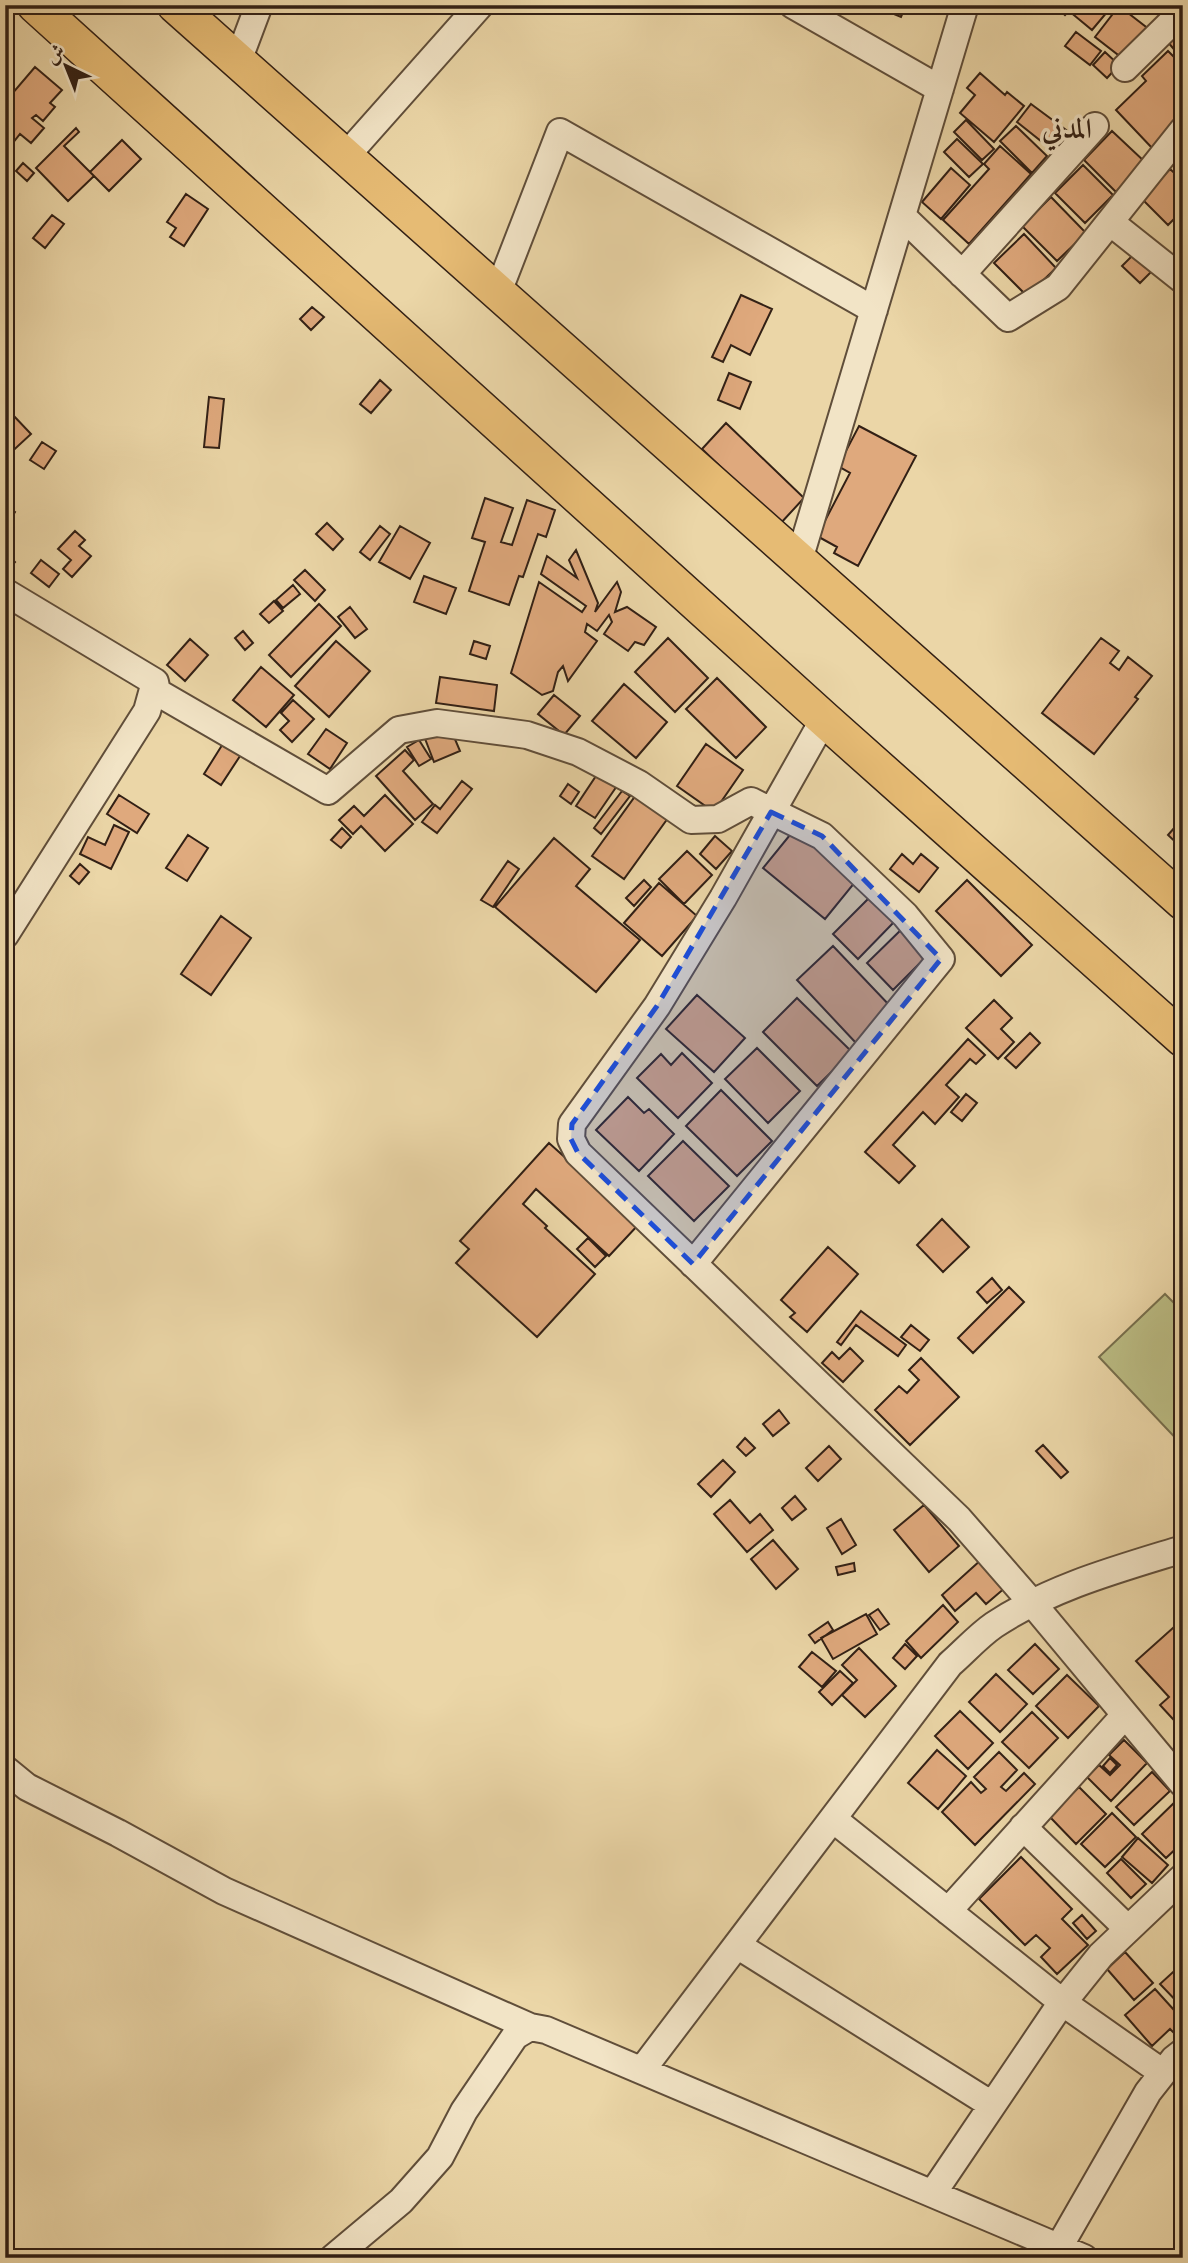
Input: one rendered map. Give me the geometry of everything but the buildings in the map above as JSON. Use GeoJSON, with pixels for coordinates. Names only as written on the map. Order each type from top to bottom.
{"type":"FeatureCollection","features":[{"type":"Feature","properties":{"kind":"main road"},"geometry":{"type":"LineString","coordinates":[[35,5],[824,719],[1183,1039]]}},
{"type":"Feature","properties":{"kind":"main road"},"geometry":{"type":"LineString","coordinates":[[175,5],[1183,902]]}},
{"type":"Feature","properties":{"kind":"street"},"geometry":{"type":"LineString","coordinates":[[238,61],[259,5]]}},
{"type":"Feature","properties":{"kind":"street"},"geometry":{"type":"LineString","coordinates":[[345,157],[480,5]]}},
{"type":"Feature","properties":{"kind":"street"},"geometry":{"type":"LineString","coordinates":[[793,5],[940,89]]}},
{"type":"Feature","properties":{"kind":"street"},"geometry":{"type":"LineString","coordinates":[[799,561],[965,5]]}},
{"type":"Feature","properties":{"kind":"street"},"geometry":{"type":"LineString","coordinates":[[1125,68],[1183,12]]}},
{"type":"Feature","properties":{"kind":"street"},"geometry":{"type":"LineString","coordinates":[[962,274],[1095,126]]}},
{"type":"Feature","properties":{"kind":"street"},"geometry":{"type":"LineString","coordinates":[[902,216],[1008,318],[1058,287],[1183,130]]}},
{"type":"Feature","properties":{"kind":"street"},"geometry":{"type":"LineString","coordinates":[[498,292],[560,132],[874,310]]}},
{"type":"Feature","properties":{"kind":"street"},"geometry":{"type":"LineString","coordinates":[[1110,222],[1183,280]]}},
{"type":"Feature","properties":{"kind":"street"},"geometry":{"type":"LineString","coordinates":[[5,592],[155,682],[157,692],[328,792],[399,730],[437,723],[527,735],[578,752],[639,784],[691,820],[719,819],[751,801],[822,836],[905,915],[941,959],[693,1264]]}},
{"type":"Feature","properties":{"kind":"street"},"geometry":{"type":"LineString","coordinates":[[5,934],[147,711],[155,682]]}},
{"type":"Feature","properties":{"kind":"street"},"geometry":{"type":"LineString","coordinates":[[824,719],[723,898],[657,1006],[572,1124],[570,1139],[578,1153],[959,1520],[1183,1784]]}},
{"type":"Feature","properties":{"kind":"street"},"geometry":{"type":"LineString","coordinates":[[642,2070],[950,1664],[993,1626],[1033,1604],[1100,1575],[1183,1549]]}},
{"type":"Feature","properties":{"kind":"street"},"geometry":{"type":"LineString","coordinates":[[948,1911],[1125,1715]]}},
{"type":"Feature","properties":{"kind":"street"},"geometry":{"type":"LineString","coordinates":[[5,1769],[27,1787],[224,1891],[530,2027],[546,2030],[642,2070],[1084,2258]]}},
{"type":"Feature","properties":{"kind":"street"},"geometry":{"type":"LineString","coordinates":[[833,1819],[1062,2003],[1163,2073]]}},
{"type":"Feature","properties":{"kind":"street"},"geometry":{"type":"LineString","coordinates":[[1023,1827],[1128,1928]]}},
{"type":"Feature","properties":{"kind":"street"},"geometry":{"type":"LineString","coordinates":[[933,2193],[1062,2003],[1101,1955],[1183,1877]]}},
{"type":"Feature","properties":{"kind":"street"},"geometry":{"type":"LineString","coordinates":[[737,1945],[992,2105]]}},
{"type":"Feature","properties":{"kind":"street"},"geometry":{"type":"LineString","coordinates":[[333,2258],[401,2201],[440,2157],[464,2111],[491,2069],[515,2036],[530,2027]]}},
{"type":"Feature","properties":{"kind":"street"},"geometry":{"type":"LineString","coordinates":[[1059,2247],[1148,2092],[1183,2052]]}},
{"type":"Feature","properties":{"kind":"highlighted area"},"geometry":{"type":"Polygon","coordinates":[[[771,812],[822,836],[941,959],[693,1264],[578,1153],[571,1139],[572,1124],[657,1006],[771,812]]]}},
{"type":"Feature","properties":{"kind":"green space"},"geometry":{"type":"Polygon","coordinates":[[[1165,1294],[1183,1312],[1183,1446],[1099,1357],[1165,1294]]]}},
{"type":"Feature","properties":{"kind":"district","name":"المدني"},"geometry":{"type":"Point","coordinates":[1067,131]}}]}
